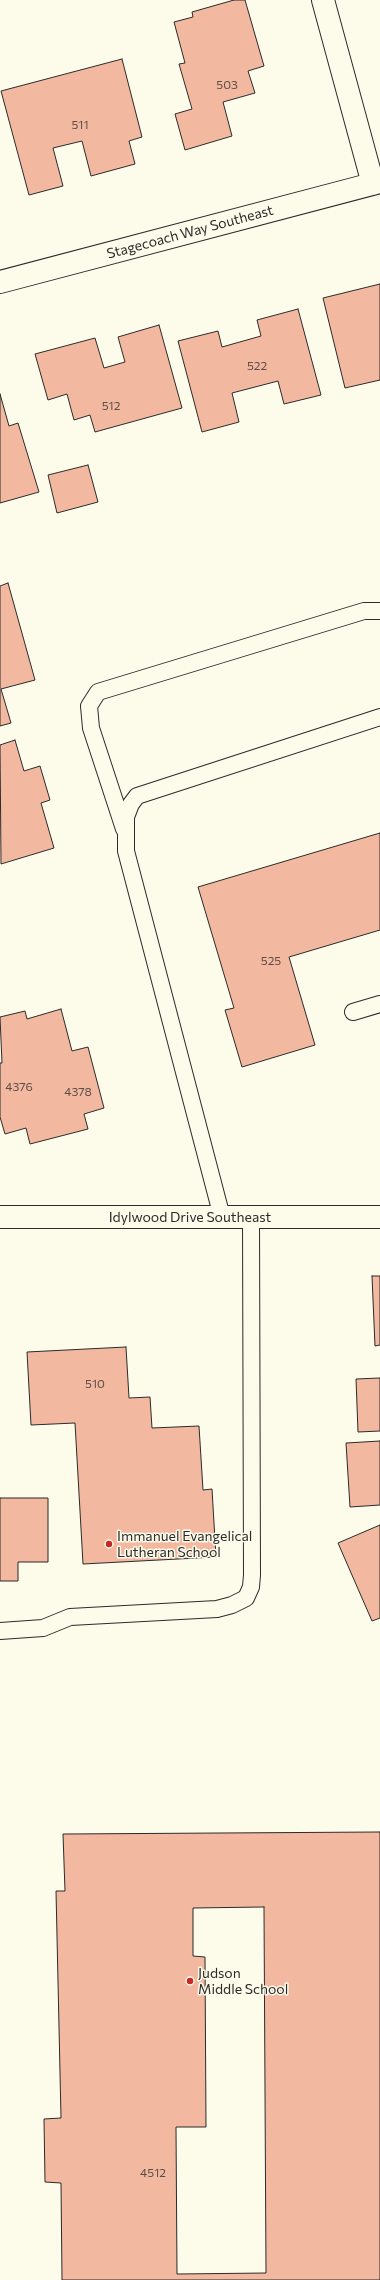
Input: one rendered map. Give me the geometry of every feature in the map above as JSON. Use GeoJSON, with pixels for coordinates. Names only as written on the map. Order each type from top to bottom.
{"type":"FeatureCollection","features":[{"type":"Feature","properties":{"kind":"street"},"geometry":{"type":"LineString","coordinates":[[323,0],[376,183]]}},
{"type":"Feature","properties":{"kind":"street","name":"Stagecoach Way Southeast"},"geometry":{"type":"LineString","coordinates":[[0,282],[376,183]]}},
{"type":"Feature","properties":{"kind":"street","name":"Idylwood Drive Southeast"},"geometry":{"type":"LineString","coordinates":[[0,1217],[380,1217]]}},
{"type":"Feature","properties":{"kind":"lane"},"geometry":{"type":"LineString","coordinates":[[125,834],[91,728],[89,706],[98,692],[364,611],[380,611]]}},
{"type":"Feature","properties":{"kind":"lane"},"geometry":{"type":"LineString","coordinates":[[222,1217],[126,851],[126,817],[131,804],[137,796],[380,718]]}},
{"type":"Feature","properties":{"kind":"lane"},"geometry":{"type":"LineString","coordinates":[[353,1012],[380,1004]]}},
{"type":"Feature","properties":{"kind":"lane"},"geometry":{"type":"LineString","coordinates":[[0,1632],[43,1628],[70,1617],[217,1609],[232,1605],[246,1598],[251,1587],[252,1574],[251,1217]]}},
{"type":"Feature","properties":{"kind":"building"},"geometry":{"type":"Polygon","coordinates":[[[234,0],[245,0],[264,66],[248,71],[255,93],[223,102],[232,136],[185,150],[175,114],[192,109],[179,64],[185,63],[174,22],[193,17],[192,12],[234,0]]]}},
{"type":"Feature","properties":{"kind":"building"},"geometry":{"type":"Polygon","coordinates":[[[122,59],[142,137],[129,141],[135,164],[91,176],[82,141],[53,148],[63,186],[29,195],[1,91],[122,59]]]}},
{"type":"Feature","properties":{"kind":"building"},"geometry":{"type":"Polygon","coordinates":[[[380,284],[380,380],[345,388],[323,298],[380,284]]]}},
{"type":"Feature","properties":{"kind":"building"},"geometry":{"type":"Polygon","coordinates":[[[298,309],[321,395],[284,404],[278,381],[232,393],[239,422],[202,432],[178,341],[218,331],[222,347],[261,336],[257,320],[298,309]]]}},
{"type":"Feature","properties":{"kind":"building"},"geometry":{"type":"Polygon","coordinates":[[[159,325],[182,408],[95,432],[90,415],[74,420],[67,394],[48,400],[35,354],[95,338],[104,368],[125,362],[118,337],[159,325]]]}},
{"type":"Feature","properties":{"kind":"building"},"geometry":{"type":"Polygon","coordinates":[[[0,394],[9,426],[18,423],[39,492],[0,503],[0,394]]]}},
{"type":"Feature","properties":{"kind":"building"},"geometry":{"type":"Polygon","coordinates":[[[88,465],[98,502],[57,513],[48,475],[88,465]]]}},
{"type":"Feature","properties":{"kind":"building"},"geometry":{"type":"Polygon","coordinates":[[[8,583],[35,680],[1,689],[11,723],[0,726],[0,586],[8,583]]]}},
{"type":"Feature","properties":{"kind":"building"},"geometry":{"type":"Polygon","coordinates":[[[15,740],[24,771],[40,766],[50,800],[41,803],[54,848],[1,864],[0,745],[15,740]]]}},
{"type":"Feature","properties":{"kind":"building"},"geometry":{"type":"Polygon","coordinates":[[[380,833],[380,930],[289,957],[315,1045],[242,1067],[225,1010],[234,1008],[198,887],[380,833]]]}},
{"type":"Feature","properties":{"kind":"building"},"geometry":{"type":"Polygon","coordinates":[[[61,1009],[72,1051],[88,1047],[104,1108],[84,1114],[88,1129],[30,1144],[26,1128],[5,1134],[0,1117],[0,1063],[2,1063],[0,1017],[25,1011],[27,1019],[61,1009]]]}},
{"type":"Feature","properties":{"kind":"building"},"geometry":{"type":"Polygon","coordinates":[[[372,1276],[380,1276],[380,1345],[375,1346],[372,1276]]]}},
{"type":"Feature","properties":{"kind":"building"},"geometry":{"type":"Polygon","coordinates":[[[126,1347],[129,1398],[150,1397],[152,1428],[199,1426],[203,1490],[212,1489],[216,1557],[83,1564],[75,1423],[31,1425],[27,1352],[126,1347]]]}},
{"type":"Feature","properties":{"kind":"building"},"geometry":{"type":"Polygon","coordinates":[[[380,1378],[380,1431],[358,1432],[356,1379],[380,1378]]]}},
{"type":"Feature","properties":{"kind":"building"},"geometry":{"type":"Polygon","coordinates":[[[380,1441],[380,1505],[350,1507],[346,1443],[380,1441]]]}},
{"type":"Feature","properties":{"kind":"building"},"geometry":{"type":"Polygon","coordinates":[[[0,1498],[48,1498],[48,1562],[18,1562],[18,1581],[0,1581],[0,1498]]]}},
{"type":"Feature","properties":{"kind":"building"},"geometry":{"type":"Polygon","coordinates":[[[380,1525],[380,1618],[372,1621],[338,1543],[380,1525]]]}},
{"type":"Feature","properties":{"kind":"building"},"geometry":{"type":"Polygon","coordinates":[[[380,1832],[380,2280],[62,2280],[61,2183],[45,2182],[44,2119],[61,2118],[56,1891],[65,1891],[63,1834],[380,1832]],[[264,1907],[193,1908],[193,1956],[205,1957],[206,2127],[176,2127],[177,2274],[266,2273],[264,1907]]]}},
{"type":"Feature","properties":{"kind":"place","name":"Immanuel Evangelical Lutheran School"},"geometry":{"type":"Point","coordinates":[109,1544]}},
{"type":"Feature","properties":{"kind":"place","name":"Judson Middle School"},"geometry":{"type":"Point","coordinates":[190,1981]}}]}
